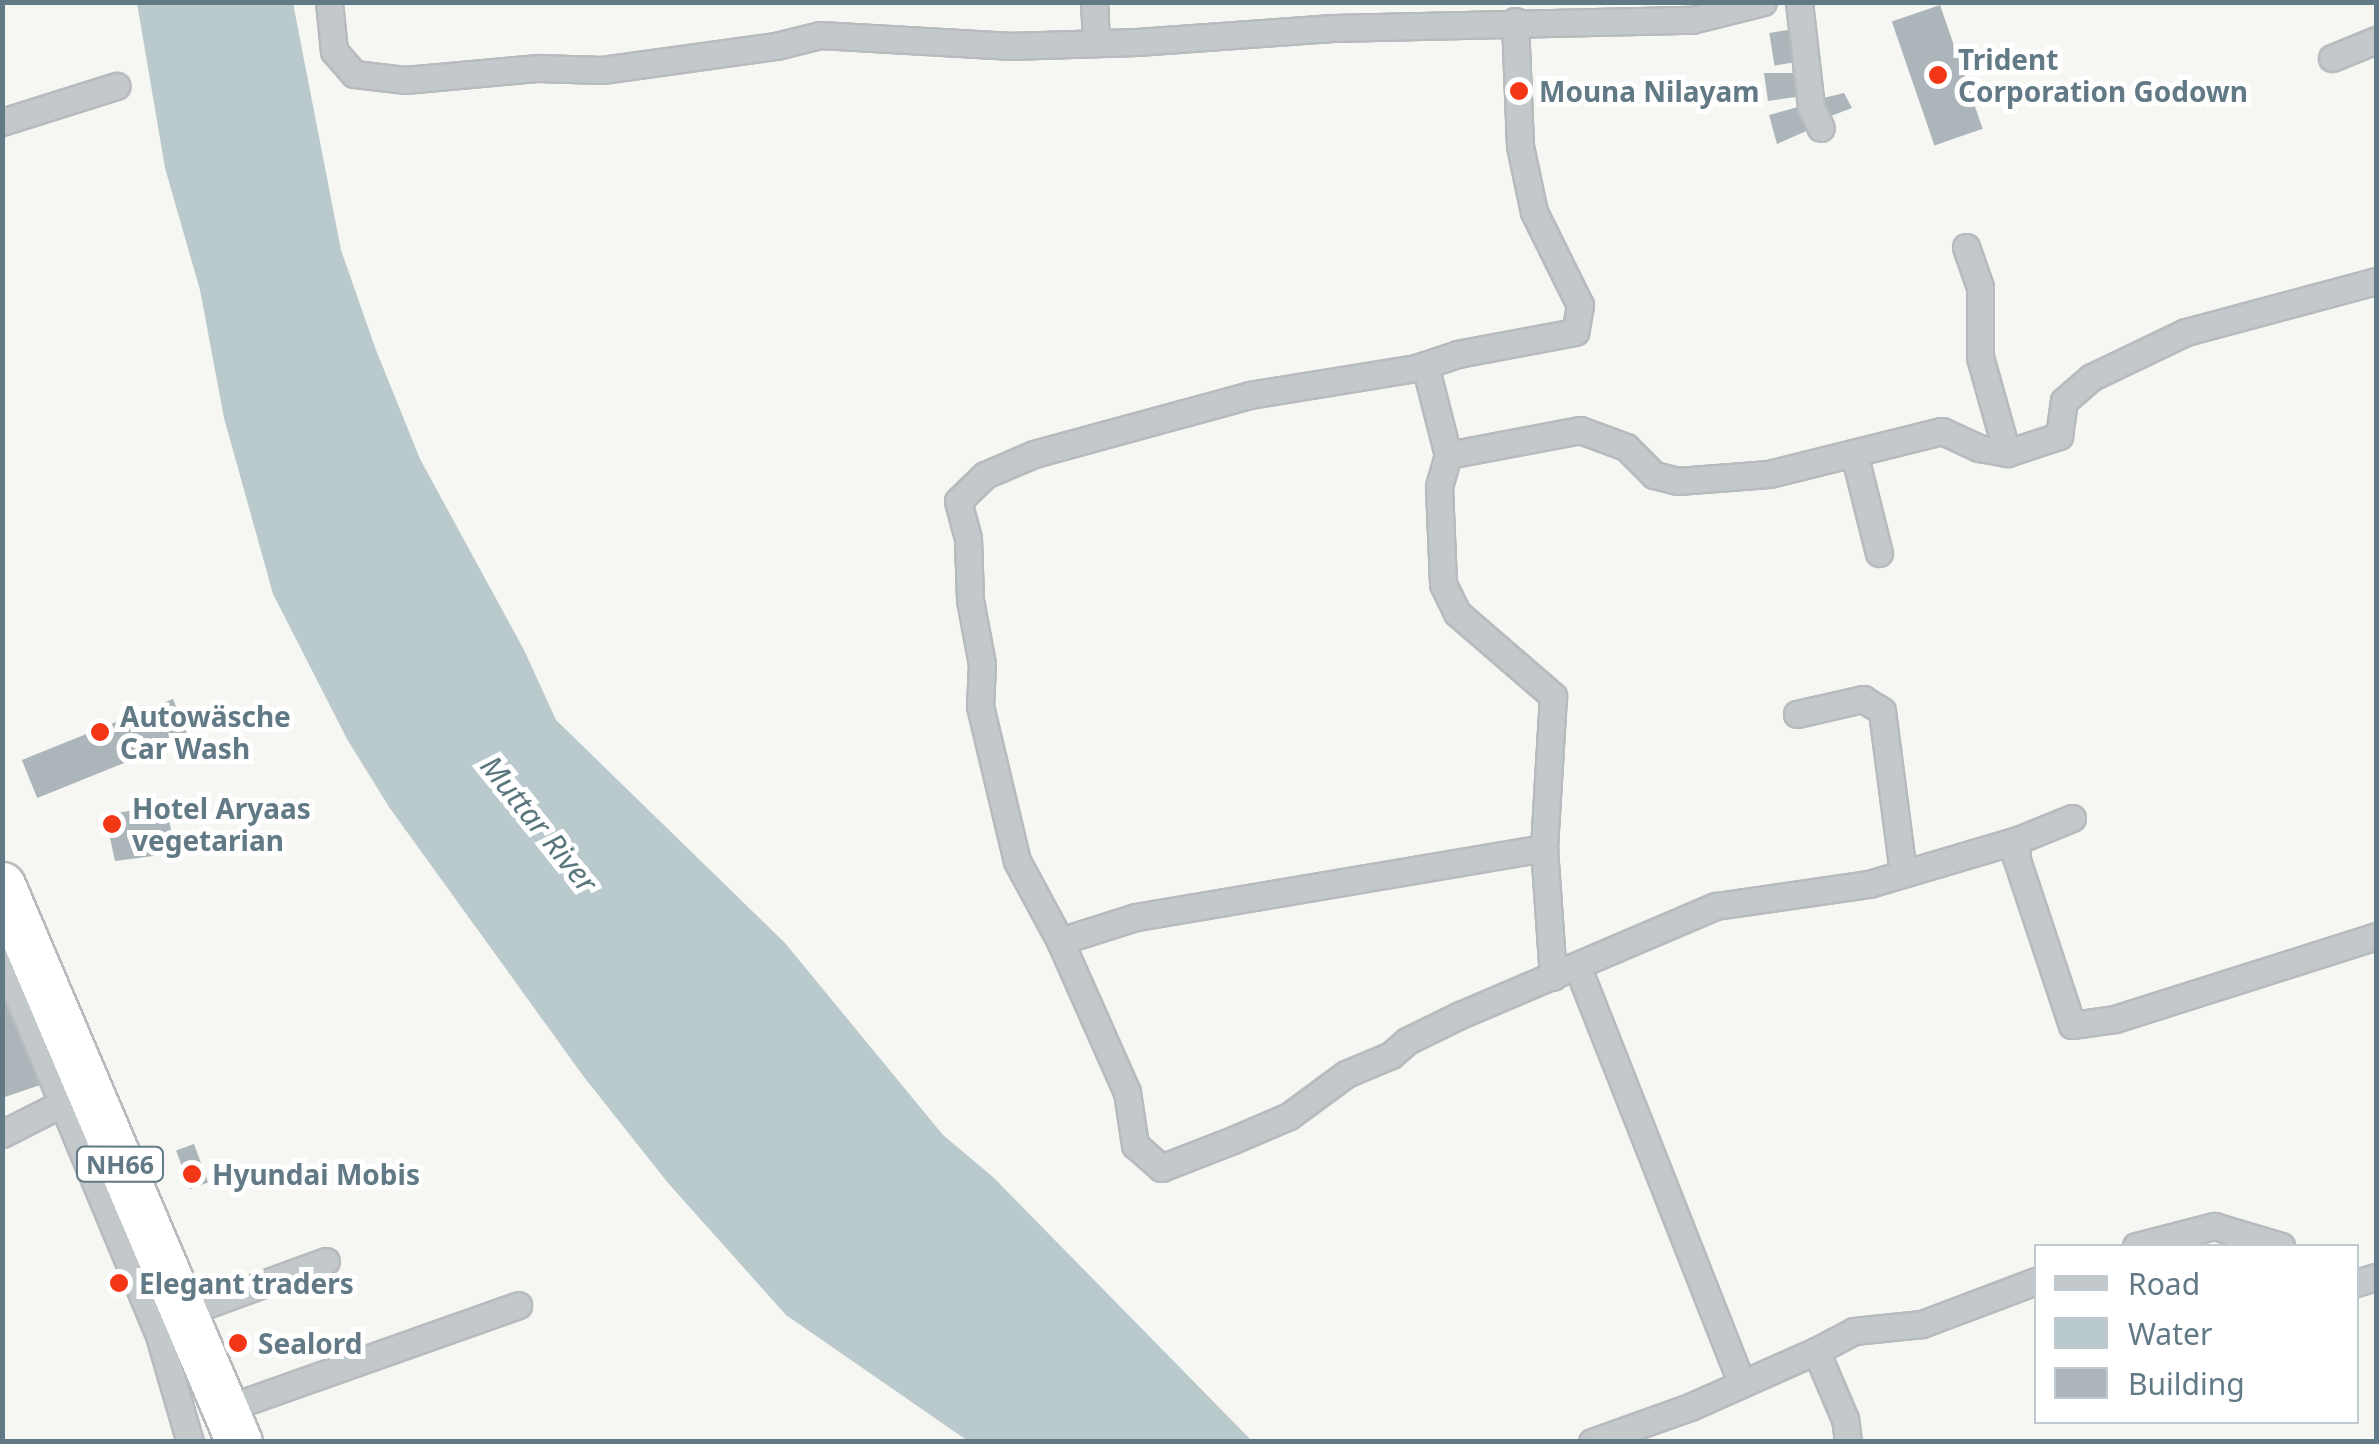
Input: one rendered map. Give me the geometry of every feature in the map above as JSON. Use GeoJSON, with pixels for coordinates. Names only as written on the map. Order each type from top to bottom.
{"type":"FeatureCollection","features":[{"type":"Feature","properties":{"kind":"highway","name":"NH66"},"geometry":{"type":"LineString","coordinates":[[2,885],[232,1425]]}},
{"type":"Feature","properties":{"kind":"street"},"geometry":{"type":"LineString","coordinates":[[329,2],[334,51],[354,74],[405,80],[538,68],[602,70],[776,46],[820,35],[1008,46],[1529,15],[1692,20],[1763,2]]}},
{"type":"Feature","properties":{"kind":"street"},"geometry":{"type":"LineString","coordinates":[[1094,2],[1096,42]]}},
{"type":"Feature","properties":{"kind":"street"},"geometry":{"type":"LineString","coordinates":[[1799,2],[1811,107],[1822,128]]}},
{"type":"Feature","properties":{"kind":"street"},"geometry":{"type":"LineString","coordinates":[[1529,15],[1520,146],[1534,212],[1580,305],[1574,332],[1458,354],[1424,365],[1250,396],[1034,454],[985,475],[958,501],[968,539],[970,600],[982,664],[980,706],[1017,861],[1060,941],[1127,1092],[1136,1145],[1162,1168],[1289,1116],[1346,1074],[1392,1055],[1407,1041],[1716,906],[1869,884],[2018,840],[2072,818]]}},
{"type":"Feature","properties":{"kind":"street"},"geometry":{"type":"LineString","coordinates":[[2332,58],[2376,40]]}},
{"type":"Feature","properties":{"kind":"street"},"geometry":{"type":"LineString","coordinates":[[2,122],[116,86]]}},
{"type":"Feature","properties":{"kind":"street"},"geometry":{"type":"LineString","coordinates":[[1966,247],[1980,287],[1980,357],[2007,453]]}},
{"type":"Feature","properties":{"kind":"street"},"geometry":{"type":"LineString","coordinates":[[1448,455],[1580,430],[1626,446],[1654,476],[1678,481],[1770,474],[1942,430],[1979,448],[2007,453],[2059,436],[2064,401],[2092,377],[2186,332],[2376,281]]}},
{"type":"Feature","properties":{"kind":"street"},"geometry":{"type":"LineString","coordinates":[[1424,365],[1448,455],[1439,487],[1443,584],[1457,614],[1552,696],[1544,848],[1552,977]]}},
{"type":"Feature","properties":{"kind":"street"},"geometry":{"type":"LineString","coordinates":[[1854,454],[1879,554]]}},
{"type":"Feature","properties":{"kind":"street"},"geometry":{"type":"LineString","coordinates":[[1797,714],[1863,699],[1882,711],[1903,872]]}},
{"type":"Feature","properties":{"kind":"street"},"geometry":{"type":"LineString","coordinates":[[2018,840],[2016,857],[2072,1025],[2115,1019],[2376,936]]}},
{"type":"Feature","properties":{"kind":"street"},"geometry":{"type":"LineString","coordinates":[[1060,941],[1136,917],[1544,848]]}},
{"type":"Feature","properties":{"kind":"street"},"geometry":{"type":"LineString","coordinates":[[2,958],[158,1332],[190,1442]]}},
{"type":"Feature","properties":{"kind":"street"},"geometry":{"type":"LineString","coordinates":[[1578,968],[1742,1384]]}},
{"type":"Feature","properties":{"kind":"street"},"geometry":{"type":"LineString","coordinates":[[2,1134],[61,1104]]}},
{"type":"Feature","properties":{"kind":"street"},"geometry":{"type":"LineString","coordinates":[[2144,1244],[2214,1226],[2275,1244]]}},
{"type":"Feature","properties":{"kind":"street"},"geometry":{"type":"LineString","coordinates":[[184,1313],[326,1262]]}},
{"type":"Feature","properties":{"kind":"street"},"geometry":{"type":"LineString","coordinates":[[1592,1442],[1742,1384],[1854,1331],[1922,1324],[2034,1282]]}},
{"type":"Feature","properties":{"kind":"street"},"geometry":{"type":"LineString","coordinates":[[232,1425],[518,1305]]}},
{"type":"Feature","properties":{"kind":"street"},"geometry":{"type":"LineString","coordinates":[[1816,1350],[1845,1419],[1848,1442]]}},
{"type":"Feature","properties":{"kind":"water","name":"Muttar River"},"geometry":{"type":"Polygon","coordinates":[[[137,3],[293,3],[341,250],[376,350],[420,459],[524,650],[556,720],[785,943],[943,1135],[993,1177],[1252,1441],[968,1441],[786,1315],[668,1183],[584,1077],[389,807],[347,739],[273,594],[224,418],[200,290],[165,168],[137,3]]]}},
{"type":"Feature","properties":{"kind":"building","name":"Trident Corporation Godown"},"geometry":{"type":"Polygon","coordinates":[[[1940,5],[1983,129],[1934,145],[1892,22],[1940,5]]]}},
{"type":"Feature","properties":{"kind":"building"},"geometry":{"type":"Polygon","coordinates":[[[1794,29],[1799,62],[1774,66],[1769,33],[1794,29]]]}},
{"type":"Feature","properties":{"kind":"building"},"geometry":{"type":"Polygon","coordinates":[[[1764,73],[1799,73],[1803,96],[1768,101],[1764,73]]]}},
{"type":"Feature","properties":{"kind":"building"},"geometry":{"type":"Polygon","coordinates":[[[1844,93],[1852,108],[1823,119],[1819,99],[1844,93]]]}},
{"type":"Feature","properties":{"kind":"building"},"geometry":{"type":"Polygon","coordinates":[[[1805,105],[1811,129],[1777,144],[1769,115],[1805,105]]]}},
{"type":"Feature","properties":{"kind":"building"},"geometry":{"type":"Polygon","coordinates":[[[173,699],[188,737],[37,798],[22,760],[173,699]]]}},
{"type":"Feature","properties":{"kind":"building","name":"Hotel Aryaas vegetarian"},"geometry":{"type":"Polygon","coordinates":[[[165,805],[177,853],[115,861],[105,815],[165,805]]]}},
{"type":"Feature","properties":{"kind":"building"},"geometry":{"type":"Polygon","coordinates":[[[2,984],[52,1081],[2,1098],[2,984]]]}},
{"type":"Feature","properties":{"kind":"building"},"geometry":{"type":"Polygon","coordinates":[[[194,1144],[208,1183],[190,1189],[176,1150],[194,1144]]]}},
{"type":"Feature","properties":{"kind":"place","name":"Trident Corporation Godown"},"geometry":{"type":"Point","coordinates":[1938,75]}},
{"type":"Feature","properties":{"kind":"place","name":"Mouna Nilayam"},"geometry":{"type":"Point","coordinates":[1519,91]}},
{"type":"Feature","properties":{"kind":"place","name":"Autowäsche Car Wash"},"geometry":{"type":"Point","coordinates":[100,732]}},
{"type":"Feature","properties":{"kind":"place","name":"Hotel Aryaas vegetarian"},"geometry":{"type":"Point","coordinates":[112,824]}},
{"type":"Feature","properties":{"kind":"place","name":"Hyundai Mobis"},"geometry":{"type":"Point","coordinates":[192,1174]}},
{"type":"Feature","properties":{"kind":"place","name":"Elegant traders"},"geometry":{"type":"Point","coordinates":[119,1283]}},
{"type":"Feature","properties":{"kind":"place","name":"Sealord"},"geometry":{"type":"Point","coordinates":[238,1343]}}]}
